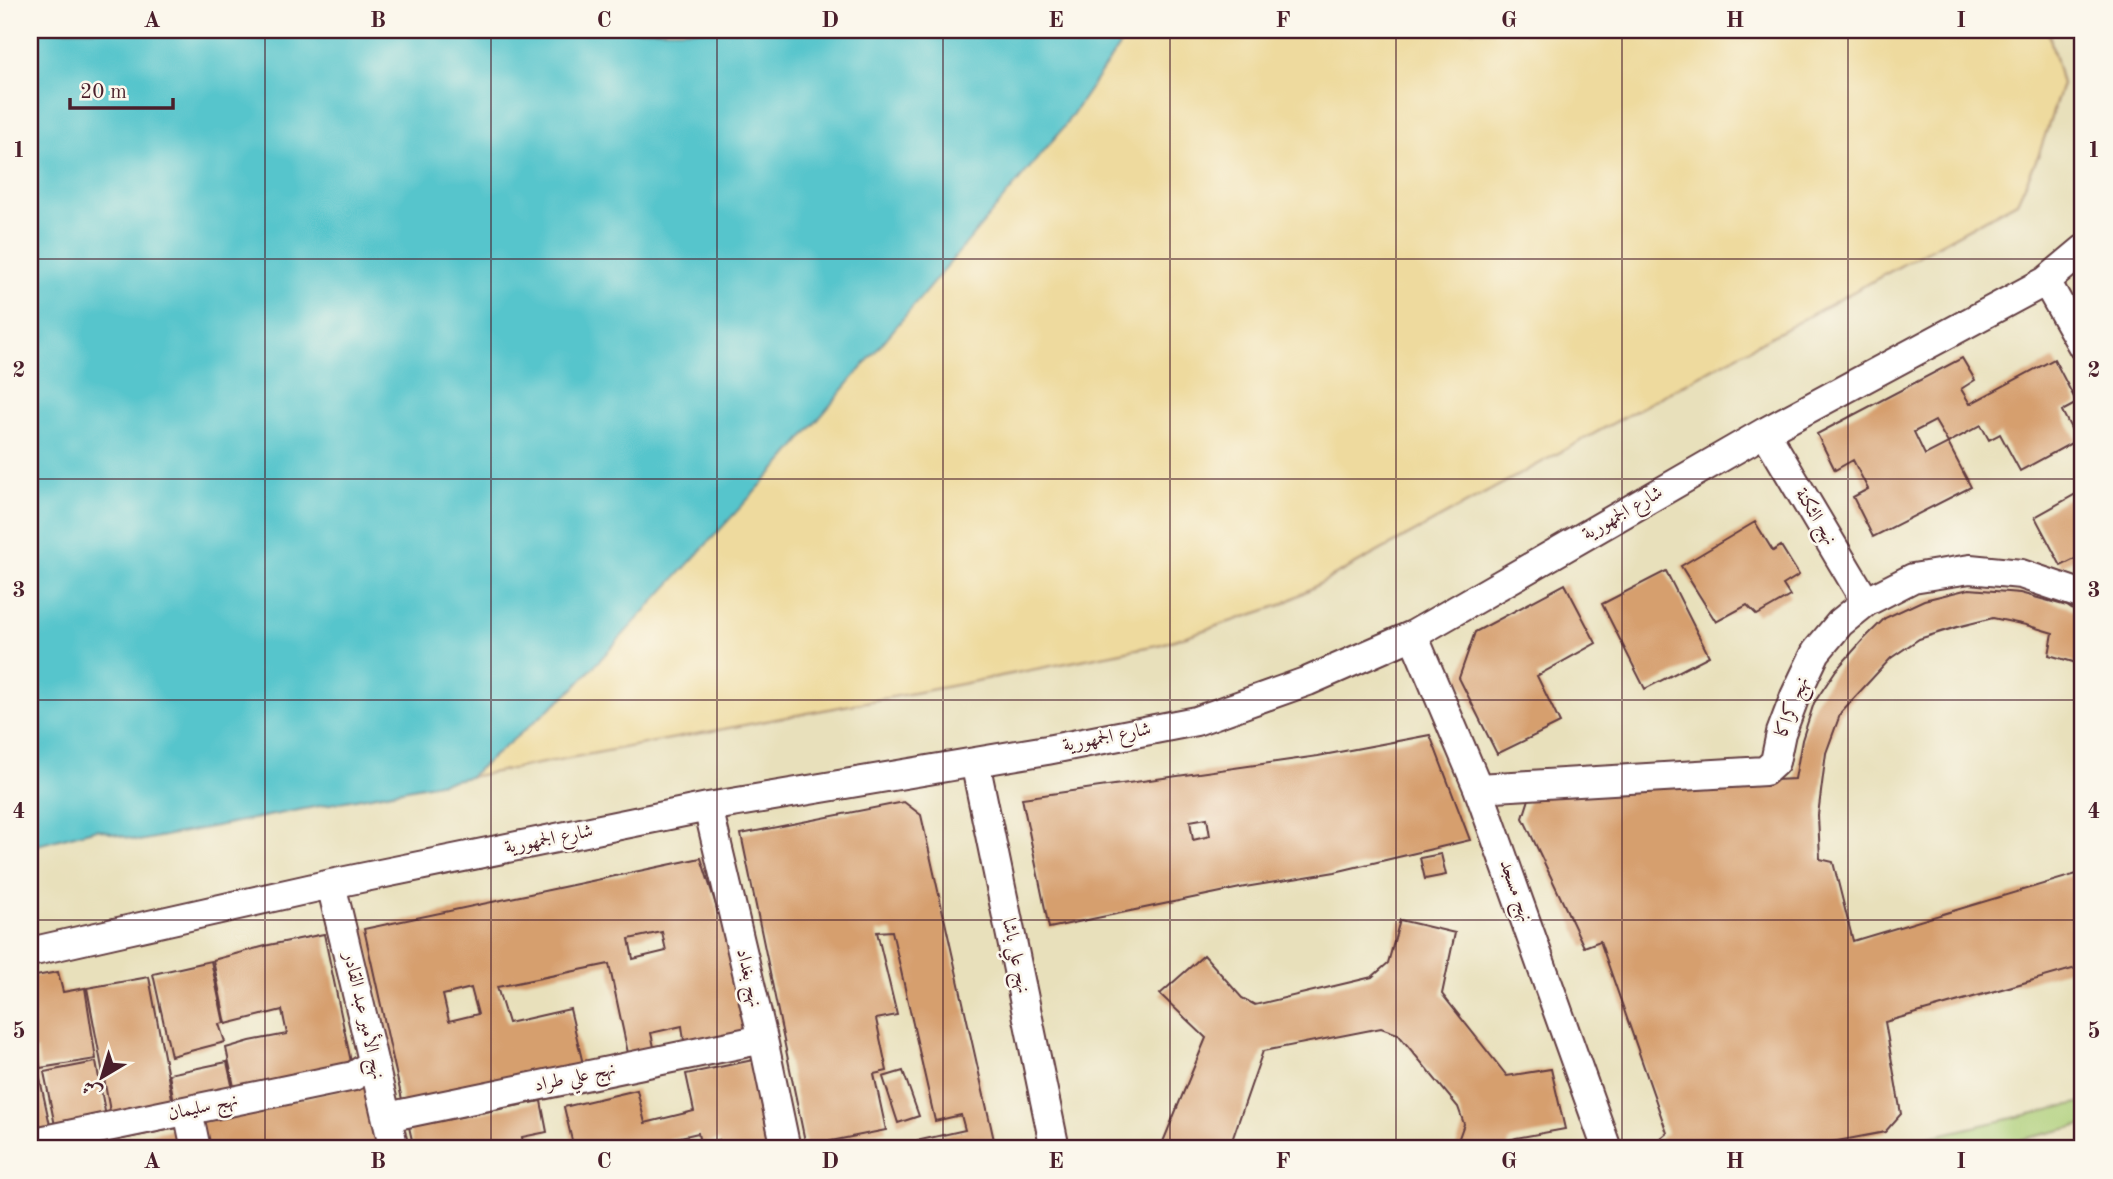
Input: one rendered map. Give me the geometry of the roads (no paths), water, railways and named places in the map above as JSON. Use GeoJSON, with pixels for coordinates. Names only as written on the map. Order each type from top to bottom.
{"type":"FeatureCollection","features":[{"type":"Feature","properties":{"kind":"street","name":"شارع الجمهورية"},"geometry":{"type":"LineString","coordinates":[[30,952],[331,884],[708,807],[1196,721],[1308,681],[1413,635],[1765,432],[2046,281],[2083,250]]}},
{"type":"Feature","properties":{"kind":"street"},"geometry":{"type":"LineString","coordinates":[[2046,281],[2083,347]]}},
{"type":"Feature","properties":{"kind":"street","name":"نهج الثكنة"},"geometry":{"type":"LineString","coordinates":[[1765,432],[1866,602]]}},
{"type":"Feature","properties":{"kind":"street","name":"نهج كراكا"},"geometry":{"type":"LineString","coordinates":[[1478,788],[1765,771],[1775,762],[1786,720],[1816,652],[1840,623],[1866,602],[1913,578],[1970,569],[2021,574],[2083,595]]}},
{"type":"Feature","properties":{"kind":"street","name":"نهج مسجد"},"geometry":{"type":"LineString","coordinates":[[1413,635],[1478,788],[1607,1149]]}},
{"type":"Feature","properties":{"kind":"street","name":"نهج علي باشا"},"geometry":{"type":"LineString","coordinates":[[975,762],[1055,1149]]}},
{"type":"Feature","properties":{"kind":"street","name":"نهج بغداد"},"geometry":{"type":"LineString","coordinates":[[708,807],[786,1149]]}},
{"type":"Feature","properties":{"kind":"street","name":"نهج الأمير عبد القادر"},"geometry":{"type":"LineString","coordinates":[[331,884],[394,1149]]}},
{"type":"Feature","properties":{"kind":"street","name":"نهج علي طراد"},"geometry":{"type":"LineString","coordinates":[[387,1117],[763,1039]]}},
{"type":"Feature","properties":{"kind":"street","name":"نهج سليمان"},"geometry":{"type":"LineString","coordinates":[[30,1143],[354,1076],[373,1063]]}},
{"type":"Feature","properties":{"kind":"street"},"geometry":{"type":"LineString","coordinates":[[188,1111],[196,1149]]}},
{"type":"Feature","properties":{"kind":"water"},"geometry":{"type":"Polygon","coordinates":[[[30,30],[1130,30],[1063,128],[785,459],[574,688],[469,777],[139,841],[97,829],[30,847],[30,30]]]}}]}
